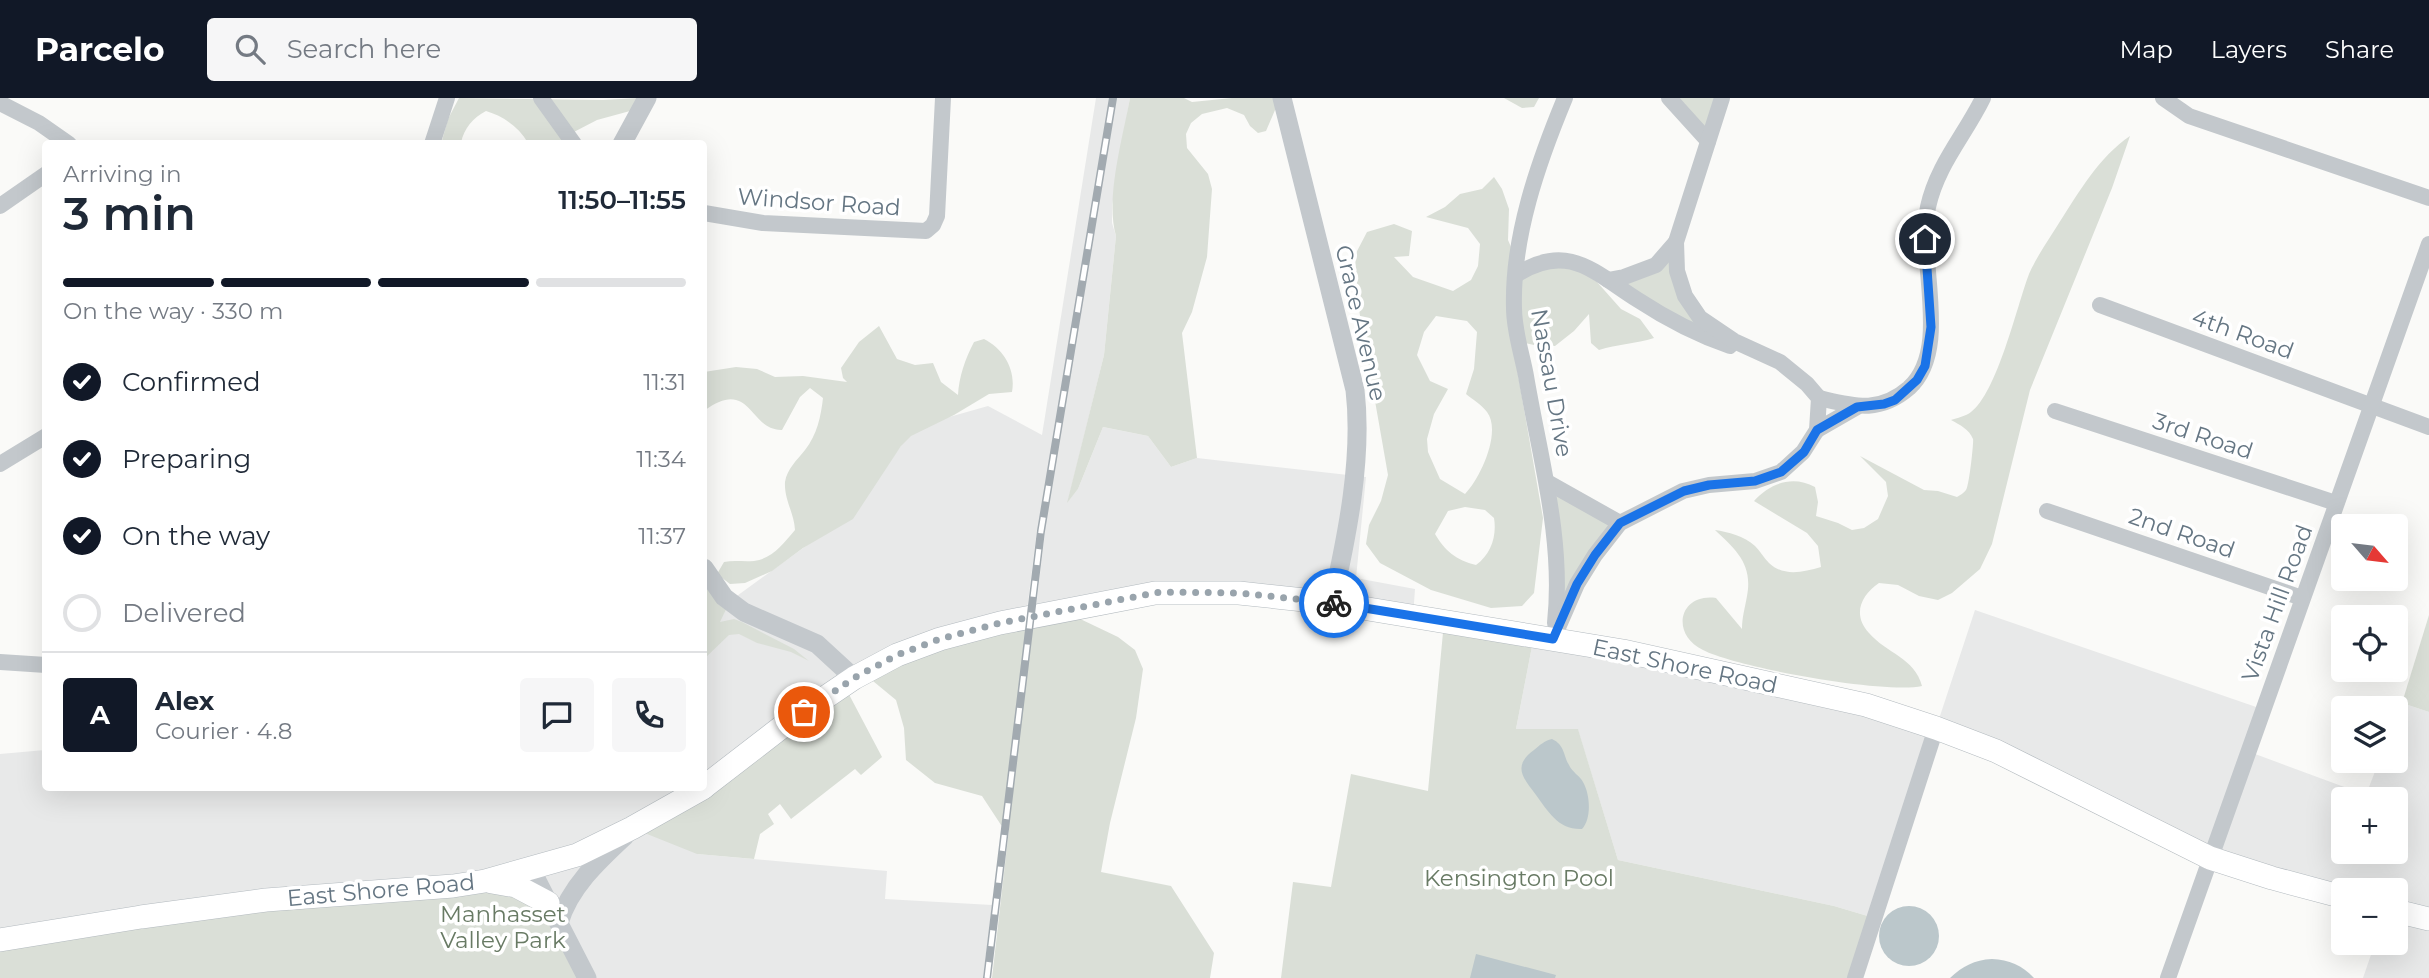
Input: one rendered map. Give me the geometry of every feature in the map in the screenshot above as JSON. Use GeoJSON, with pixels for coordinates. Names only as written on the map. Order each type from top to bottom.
{"type":"FeatureCollection","features":[{"type":"Feature","properties":{"kind":"main road","name":"East Shore Road"},"geometry":{"type":"LineString","coordinates":[[707,784],[783,726],[854,678],[897,655],[940,639],[1000,623],[1155,593],[1239,593],[1332,603],[1553,639],[1652,657],[1852,702],[1936,728],[1996,751],[2210,858],[2331,894]]}},
{"type":"Feature","properties":{"kind":"main road","name":"East Shore Road"},"geometry":{"type":"LineString","coordinates":[[0,940],[267,900],[453,886],[485,881],[577,855],[632,828],[696,791]]}},
{"type":"Feature","properties":{"kind":"main road"},"geometry":{"type":"LineString","coordinates":[[485,881],[516,886],[553,913]]}},
{"type":"Feature","properties":{"kind":"main road"},"geometry":{"type":"LineString","coordinates":[[2408,914],[2429,919]]}},
{"type":"Feature","properties":{"kind":"street"},"geometry":{"type":"LineString","coordinates":[[433,140],[447,98]]}},
{"type":"Feature","properties":{"kind":"street"},"geometry":{"type":"LineString","coordinates":[[541,98],[571,140]]}},
{"type":"Feature","properties":{"kind":"street"},"geometry":{"type":"LineString","coordinates":[[624,140],[647,98]]}},
{"type":"Feature","properties":{"kind":"street","name":"Windsor Road"},"geometry":{"type":"LineString","coordinates":[[707,214],[763,223],[920,232],[931,228],[937,216],[943,98]]}},
{"type":"Feature","properties":{"kind":"street","name":"Grace Avenue"},"geometry":{"type":"LineString","coordinates":[[1282,98],[1355,390],[1358,413],[1355,467],[1332,603]]}},
{"type":"Feature","properties":{"kind":"street","name":"Nassau Drive"},"geometry":{"type":"LineString","coordinates":[[1553,639],[1558,590],[1557,557],[1547,482],[1514,310],[1520,238],[1548,140],[1565,98]]}},
{"type":"Feature","properties":{"kind":"street"},"geometry":{"type":"LineString","coordinates":[[1669,98],[1708,141]]}},
{"type":"Feature","properties":{"kind":"street"},"geometry":{"type":"LineString","coordinates":[[1722,98],[1676,242],[1677,271],[1685,296],[1700,318],[1734,341],[1769,358]]}},
{"type":"Feature","properties":{"kind":"street"},"geometry":{"type":"LineString","coordinates":[[1818,404],[1857,407],[1884,404],[1895,400],[1917,380],[1925,366],[1931,327],[1925,239],[1928,209],[1933,188],[1952,148],[1983,98]]}},
{"type":"Feature","properties":{"kind":"street"},"geometry":{"type":"LineString","coordinates":[[2162,98],[2189,116],[2429,198]]}},
{"type":"Feature","properties":{"kind":"street"},"geometry":{"type":"LineString","coordinates":[[0,103],[63,140]]}},
{"type":"Feature","properties":{"kind":"street"},"geometry":{"type":"LineString","coordinates":[[0,206],[42,177]]}},
{"type":"Feature","properties":{"kind":"street"},"geometry":{"type":"LineString","coordinates":[[1608,280],[1656,265],[1676,242]]}},
{"type":"Feature","properties":{"kind":"street","name":"Vista Hill Road"},"geometry":{"type":"LineString","coordinates":[[2168,978],[2429,244]]}},
{"type":"Feature","properties":{"kind":"street"},"geometry":{"type":"LineString","coordinates":[[1516,275],[1542,262],[1583,265],[1688,330],[1780,362],[1807,384],[1818,404],[1817,430],[1804,452],[1781,472],[1755,481],[1709,485],[1684,491],[1620,523],[1577,584],[1553,639]]}},
{"type":"Feature","properties":{"kind":"street","name":"4th Road"},"geometry":{"type":"LineString","coordinates":[[2100,305],[2429,427]]}},
{"type":"Feature","properties":{"kind":"street"},"geometry":{"type":"LineString","coordinates":[[1817,430],[1857,407]]}},
{"type":"Feature","properties":{"kind":"street","name":"3rd Road"},"geometry":{"type":"LineString","coordinates":[[2055,411],[2336,503]]}},
{"type":"Feature","properties":{"kind":"street"},"geometry":{"type":"LineString","coordinates":[[0,464],[42,438]]}},
{"type":"Feature","properties":{"kind":"street"},"geometry":{"type":"LineString","coordinates":[[1547,482],[1620,523]]}},
{"type":"Feature","properties":{"kind":"street","name":"2nd Road"},"geometry":{"type":"LineString","coordinates":[[2047,511],[2302,598]]}},
{"type":"Feature","properties":{"kind":"street"},"geometry":{"type":"LineString","coordinates":[[707,572],[724,597],[744,612],[817,644],[854,678]]}},
{"type":"Feature","properties":{"kind":"street"},"geometry":{"type":"LineString","coordinates":[[0,662],[42,665]]}},
{"type":"Feature","properties":{"kind":"street"},"geometry":{"type":"LineString","coordinates":[[1855,978],[1936,728]]}},
{"type":"Feature","properties":{"kind":"street"},"geometry":{"type":"LineString","coordinates":[[553,913],[603,856],[632,828]]}},
{"type":"Feature","properties":{"kind":"street"},"geometry":{"type":"LineString","coordinates":[[531,869],[587,978]]}},
{"type":"Feature","properties":{"kind":"shaded area"},"geometry":{"type":"Polygon","coordinates":[[[1096,98],[1130,98],[1112,205],[1112,223],[1116,236],[1104,355],[1068,501],[1078,489],[1103,427],[1148,436],[1171,467],[1197,458],[1366,477],[1356,578],[1415,589],[1413,617],[1239,593],[1035,616],[1045,532],[1037,530],[1026,618],[897,655],[707,785],[707,631],[730,601],[857,509],[914,427],[988,406],[1042,435],[1096,98]]]}},
{"type":"Feature","properties":{"kind":"shaded area"},"geometry":{"type":"Polygon","coordinates":[[[1975,610],[2262,709],[2247,751],[2344,787],[2331,787],[2331,864],[2408,864],[2408,787],[2369,787],[2374,773],[2408,773],[2408,705],[2429,712],[2429,978],[2363,978],[2371,955],[2408,955],[2408,878],[2331,878],[2331,889],[2274,879],[1937,728],[1871,917],[1834,906],[1618,860],[1578,730],[1516,729],[1534,636],[1936,728],[1975,610]]]}},
{"type":"Feature","properties":{"kind":"shaded area"},"geometry":{"type":"Polygon","coordinates":[[[1552,739],[1562,747],[1570,767],[1585,787],[1589,812],[1582,829],[1566,826],[1554,818],[1527,783],[1522,772],[1523,761],[1527,756],[1542,743],[1552,739]]]}},
{"type":"Feature","properties":{"kind":"shaded area"},"geometry":{"type":"Polygon","coordinates":[[[42,750],[42,791],[703,791],[697,854],[887,871],[885,899],[992,905],[983,978],[587,978],[0,940],[0,754],[42,750]]]}},
{"type":"Feature","properties":{"kind":"shaded area"},"geometry":{"type":"Polygon","coordinates":[[[1903,906],[1915,906],[1934,919],[1939,936],[1937,948],[1926,961],[1915,966],[1903,966],[1884,953],[1879,942],[1879,930],[1892,911],[1903,906]]]}},
{"type":"Feature","properties":{"kind":"shaded area"},"geometry":{"type":"Polygon","coordinates":[[[1476,954],[1556,975],[1555,978],[1470,978],[1476,954]]]}},
{"type":"Feature","properties":{"kind":"shaded area"},"geometry":{"type":"Polygon","coordinates":[[[1992,959],[2015,964],[2034,978],[1950,978],[1969,964],[1992,959]]]}},
{"type":"Feature","properties":{"kind":"green space"},"geometry":{"type":"Polygon","coordinates":[[[459,98],[639,98],[630,111],[597,120],[570,134],[569,140],[526,140],[510,123],[486,111],[470,124],[462,140],[442,140],[448,119],[459,98]]]}},
{"type":"Feature","properties":{"kind":"green space"},"geometry":{"type":"Polygon","coordinates":[[[1130,98],[1184,98],[1192,102],[1273,98],[1278,103],[1266,131],[1258,133],[1244,115],[1227,108],[1202,114],[1191,123],[1186,134],[1187,148],[1208,174],[1212,189],[1207,257],[1192,312],[1182,333],[1197,458],[1171,467],[1148,436],[1103,427],[1078,489],[1067,503],[1104,355],[1116,236],[1113,221],[1114,186],[1130,98]]]}},
{"type":"Feature","properties":{"kind":"green space"},"geometry":{"type":"Polygon","coordinates":[[[1504,98],[1539,98],[1534,107],[1522,108],[1504,98]]]}},
{"type":"Feature","properties":{"kind":"green space"},"geometry":{"type":"Polygon","coordinates":[[[1669,98],[1722,98],[1708,141],[1669,98]]]}},
{"type":"Feature","properties":{"kind":"green space"},"geometry":{"type":"Polygon","coordinates":[[[2130,136],[2112,188],[2030,390],[1992,544],[1980,569],[1952,593],[1938,600],[1919,596],[1898,585],[1879,583],[1863,599],[1860,612],[1864,626],[1883,646],[1907,662],[1922,686],[1877,686],[1812,678],[1721,657],[1693,643],[1686,634],[1683,616],[1687,608],[1703,598],[1716,598],[1742,629],[1748,585],[1745,566],[1736,551],[1715,530],[1746,540],[1755,546],[1769,563],[1781,570],[1801,572],[1821,567],[1818,546],[1807,533],[1754,501],[1775,485],[1790,481],[1815,487],[1818,502],[1816,516],[1852,530],[1864,528],[1878,519],[1888,496],[1886,482],[1860,456],[1924,490],[1957,497],[1965,491],[1970,473],[1973,439],[1967,430],[1951,420],[1969,413],[1980,402],[1998,368],[2029,274],[2036,261],[2090,176],[2119,144],[2130,136]]]}},
{"type":"Feature","properties":{"kind":"green space"},"geometry":{"type":"Polygon","coordinates":[[[1494,177],[1502,189],[1509,209],[1508,240],[1523,275],[1536,270],[1572,265],[1597,282],[1621,309],[1640,319],[1654,338],[1599,350],[1591,343],[1589,314],[1555,346],[1512,340],[1543,518],[1534,593],[1522,606],[1491,608],[1431,590],[1380,563],[1366,544],[1369,525],[1381,501],[1388,475],[1358,304],[1355,255],[1367,232],[1394,224],[1412,231],[1409,256],[1394,257],[1413,277],[1453,291],[1471,280],[1478,266],[1480,244],[1468,228],[1426,217],[1445,207],[1460,194],[1482,189],[1494,177]],[[1436,316],[1424,332],[1417,355],[1430,381],[1448,389],[1434,414],[1427,439],[1428,452],[1440,479],[1465,494],[1483,467],[1492,431],[1487,412],[1466,394],[1474,369],[1477,332],[1467,321],[1436,316]],[[1465,507],[1448,511],[1435,534],[1452,554],[1476,565],[1486,556],[1492,544],[1494,518],[1485,510],[1465,507]]]}},
{"type":"Feature","properties":{"kind":"green space"},"geometry":{"type":"Polygon","coordinates":[[[1676,242],[1677,271],[1728,346],[1608,280],[1624,277],[1676,242]]]}},
{"type":"Feature","properties":{"kind":"green space"},"geometry":{"type":"Polygon","coordinates":[[[879,326],[897,359],[915,365],[933,363],[941,382],[958,395],[961,375],[971,348],[974,342],[984,339],[997,348],[1007,361],[1012,376],[1012,392],[989,394],[911,436],[901,446],[853,519],[803,548],[772,571],[745,583],[730,584],[717,574],[724,562],[754,561],[767,557],[795,530],[786,495],[786,477],[813,438],[823,398],[810,388],[800,397],[782,430],[771,428],[762,423],[741,402],[731,399],[707,409],[707,372],[736,367],[757,369],[775,377],[803,376],[847,382],[843,378],[841,368],[859,342],[879,326]]]}},
{"type":"Feature","properties":{"kind":"green space"},"geometry":{"type":"Polygon","coordinates":[[[1547,482],[1620,523],[1553,639],[1547,482]]]}},
{"type":"Feature","properties":{"kind":"green space"},"geometry":{"type":"Polygon","coordinates":[[[707,572],[730,601],[720,622],[734,619],[742,622],[794,649],[809,661],[739,634],[729,635],[707,656],[707,572]]]}},
{"type":"Feature","properties":{"kind":"green space"},"geometry":{"type":"Polygon","coordinates":[[[2429,615],[2429,712],[2408,705],[2408,696],[2404,696],[2429,615]]]}},
{"type":"Feature","properties":{"kind":"green space"},"geometry":{"type":"Polygon","coordinates":[[[1074,616],[1118,637],[1135,650],[1143,669],[1136,718],[1101,872],[1171,886],[1214,953],[1210,978],[992,978],[1009,829],[1001,825],[982,796],[935,783],[906,760],[904,728],[896,700],[862,672],[897,655],[1074,616]]]}},
{"type":"Feature","properties":{"kind":"green space","name":"Kensington Pool"},"geometry":{"type":"Polygon","coordinates":[[[1444,622],[1534,636],[1516,729],[1578,729],[1618,860],[1834,906],[1871,917],[1850,978],[1281,978],[1293,882],[1331,887],[1351,774],[1428,791],[1444,622]]]}},
{"type":"Feature","properties":{"kind":"green space"},"geometry":{"type":"Polygon","coordinates":[[[844,685],[882,757],[861,775],[855,769],[791,819],[780,804],[768,814],[774,824],[760,834],[754,859],[697,854],[632,828],[687,791],[707,791],[707,777],[844,685]]]}},
{"type":"Feature","properties":{"kind":"green space","name":"Manhasset Valley Park"},"geometry":{"type":"Polygon","coordinates":[[[531,869],[587,978],[0,978],[0,940],[531,869]]]}},
{"type":"Feature","properties":{"kind":"railway"},"geometry":{"type":"LineString","coordinates":[[987,978],[1041,531],[1113,98]]}},
{"type":"Feature","properties":{"kind":"way so far"},"geometry":{"type":"LineString","coordinates":[[804,712],[854,678],[897,655],[940,639],[1000,623],[1160,592],[1239,593],[1334,603]]}},
{"type":"Feature","properties":{"kind":"route"},"geometry":{"type":"LineString","coordinates":[[1334,603],[1553,639],[1577,584],[1620,523],[1684,491],[1709,485],[1755,481],[1781,472],[1804,452],[1817,430],[1857,407],[1895,400],[1917,380],[1925,366],[1931,327],[1925,239]]}}]}
